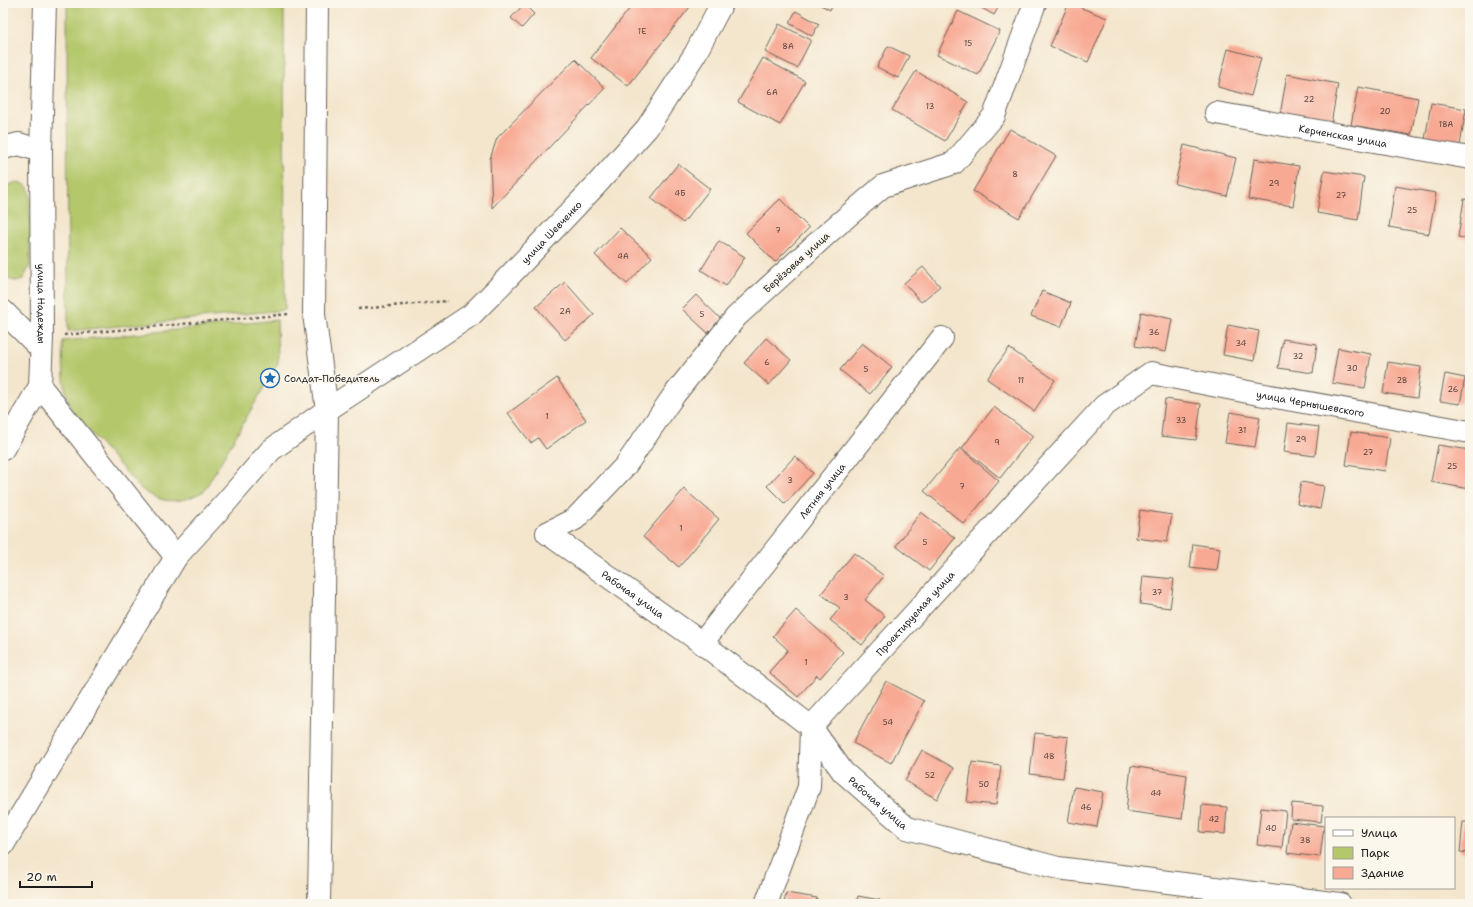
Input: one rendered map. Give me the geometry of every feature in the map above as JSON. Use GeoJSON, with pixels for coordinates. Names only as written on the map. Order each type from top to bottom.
{"type":"FeatureCollection","features":[{"type":"Feature","properties":{"kind":"street","name":"улица Надежды"},"geometry":{"type":"LineString","coordinates":[[40,386],[41,151],[44,3]]}},
{"type":"Feature","properties":{"kind":"street"},"geometry":{"type":"LineString","coordinates":[[317,3],[314,314],[327,410],[319,904]]}},
{"type":"Feature","properties":{"kind":"street","name":"улица Шевченко"},"geometry":{"type":"LineString","coordinates":[[3,845],[176,557],[227,502],[271,450],[327,410],[471,315],[597,184],[647,128],[695,54],[722,3]]}},
{"type":"Feature","properties":{"kind":"street","name":"Берёзовая улица"},"geometry":{"type":"LineString","coordinates":[[547,533],[575,519],[626,465],[674,395],[736,317],[828,233],[883,186],[954,163],[994,116],[1017,48],[1035,3]]}},
{"type":"Feature","properties":{"kind":"street","name":"Керченская улица"},"geometry":{"type":"LineString","coordinates":[[1216,114],[1470,158]]}},
{"type":"Feature","properties":{"kind":"street"},"geometry":{"type":"LineString","coordinates":[[3,148],[19,144],[41,151]]}},
{"type":"Feature","properties":{"kind":"street"},"geometry":{"type":"LineString","coordinates":[[3,311],[41,343]]}},
{"type":"Feature","properties":{"kind":"street","name":"Летняя улица"},"geometry":{"type":"LineString","coordinates":[[702,643],[942,338]]}},
{"type":"Feature","properties":{"kind":"street","name":"улица Чернышевского"},"geometry":{"type":"LineString","coordinates":[[1151,373],[1470,432]]}},
{"type":"Feature","properties":{"kind":"street","name":"Проектируемая улица"},"geometry":{"type":"LineString","coordinates":[[811,727],[1104,406],[1151,373]]}},
{"type":"Feature","properties":{"kind":"street"},"geometry":{"type":"LineString","coordinates":[[3,449],[40,386],[176,557]]}},
{"type":"Feature","properties":{"kind":"street","name":"Рабочая улица"},"geometry":{"type":"LineString","coordinates":[[547,533],[702,643],[811,727],[843,772],[907,828],[1058,868],[1340,904]]}},
{"type":"Feature","properties":{"kind":"street"},"geometry":{"type":"LineString","coordinates":[[766,904],[810,787],[811,727]]}},
{"type":"Feature","properties":{"kind":"path"},"geometry":{"type":"LineString","coordinates":[[358,309],[455,300]]}},
{"type":"Feature","properties":{"kind":"path"},"geometry":{"type":"LineString","coordinates":[[41,343],[289,314]]}},
{"type":"Feature","properties":{"kind":"green space"},"geometry":{"type":"Polygon","coordinates":[[[67,3],[284,3],[285,310],[68,331],[67,3]]]}},
{"type":"Feature","properties":{"kind":"green space"},"geometry":{"type":"Polygon","coordinates":[[[17,182],[26,185],[30,191],[30,266],[23,279],[16,281],[3,278],[3,187],[17,182]]]}},
{"type":"Feature","properties":{"kind":"green space"},"geometry":{"type":"Polygon","coordinates":[[[277,320],[278,363],[204,491],[196,495],[171,501],[163,500],[148,494],[140,488],[74,414],[70,405],[64,379],[63,341],[277,320]]]}},
{"type":"Feature","properties":{"kind":"building"},"geometry":{"type":"Polygon","coordinates":[[[634,3],[693,3],[628,86],[591,58],[634,3]]]}},
{"type":"Feature","properties":{"kind":"building"},"geometry":{"type":"Polygon","coordinates":[[[817,3],[833,3],[830,10],[817,3]]]}},
{"type":"Feature","properties":{"kind":"building"},"geometry":{"type":"Polygon","coordinates":[[[973,3],[1001,3],[994,15],[973,3]]]}},
{"type":"Feature","properties":{"kind":"building"},"geometry":{"type":"Polygon","coordinates":[[[1069,3],[1107,18],[1088,62],[1050,46],[1069,3]]]}},
{"type":"Feature","properties":{"kind":"building"},"geometry":{"type":"Polygon","coordinates":[[[524,4],[534,14],[522,28],[511,18],[524,4]]]}},
{"type":"Feature","properties":{"kind":"building"},"geometry":{"type":"Polygon","coordinates":[[[796,11],[819,24],[812,36],[789,23],[796,11]]]}},
{"type":"Feature","properties":{"kind":"building"},"geometry":{"type":"Polygon","coordinates":[[[958,11],[1000,31],[978,75],[937,55],[958,11]]]}},
{"type":"Feature","properties":{"kind":"building"},"geometry":{"type":"Polygon","coordinates":[[[779,24],[811,40],[797,68],[765,52],[779,24]]]}},
{"type":"Feature","properties":{"kind":"building"},"geometry":{"type":"Polygon","coordinates":[[[888,46],[909,56],[898,78],[877,67],[888,46]]]}},
{"type":"Feature","properties":{"kind":"building"},"geometry":{"type":"Polygon","coordinates":[[[1228,49],[1261,58],[1251,96],[1218,87],[1228,49]]]}},
{"type":"Feature","properties":{"kind":"building"},"geometry":{"type":"Polygon","coordinates":[[[763,58],[805,81],[780,125],[738,102],[763,58]]]}},
{"type":"Feature","properties":{"kind":"building"},"geometry":{"type":"Polygon","coordinates":[[[575,59],[605,88],[492,208],[490,159],[497,138],[575,59]]]}},
{"type":"Feature","properties":{"kind":"building"},"geometry":{"type":"Polygon","coordinates":[[[916,71],[968,102],[945,141],[892,110],[916,71]]]}},
{"type":"Feature","properties":{"kind":"building"},"geometry":{"type":"Polygon","coordinates":[[[1287,74],[1338,84],[1331,124],[1280,115],[1287,74]]]}},
{"type":"Feature","properties":{"kind":"building"},"geometry":{"type":"Polygon","coordinates":[[[1358,87],[1418,98],[1411,135],[1351,125],[1358,87]]]}},
{"type":"Feature","properties":{"kind":"building"},"geometry":{"type":"Polygon","coordinates":[[[1431,103],[1466,109],[1460,145],[1425,140],[1431,103]]]}},
{"type":"Feature","properties":{"kind":"building"},"geometry":{"type":"Polygon","coordinates":[[[1010,129],[1056,156],[1019,218],[973,191],[1010,129]]]}},
{"type":"Feature","properties":{"kind":"building"},"geometry":{"type":"Polygon","coordinates":[[[1184,145],[1236,158],[1227,196],[1175,184],[1184,145]]]}},
{"type":"Feature","properties":{"kind":"building"},"geometry":{"type":"Polygon","coordinates":[[[1254,159],[1299,166],[1293,206],[1248,199],[1254,159]]]}},
{"type":"Feature","properties":{"kind":"building"},"geometry":{"type":"Polygon","coordinates":[[[678,164],[710,189],[683,223],[651,198],[678,164]]]}},
{"type":"Feature","properties":{"kind":"building"},"geometry":{"type":"Polygon","coordinates":[[[1324,171],[1364,177],[1358,220],[1317,213],[1324,171]]]}},
{"type":"Feature","properties":{"kind":"building"},"geometry":{"type":"Polygon","coordinates":[[[1395,186],[1436,193],[1429,234],[1389,227],[1395,186]]]}},
{"type":"Feature","properties":{"kind":"building"},"geometry":{"type":"Polygon","coordinates":[[[780,199],[809,228],[775,262],[746,233],[780,199]]]}},
{"type":"Feature","properties":{"kind":"building"},"geometry":{"type":"Polygon","coordinates":[[[1464,199],[1470,200],[1470,239],[1458,237],[1464,199]]]}},
{"type":"Feature","properties":{"kind":"building"},"geometry":{"type":"Polygon","coordinates":[[[620,228],[652,257],[627,284],[595,255],[620,228]]]}},
{"type":"Feature","properties":{"kind":"building"},"geometry":{"type":"Polygon","coordinates":[[[719,241],[745,257],[726,286],[701,270],[719,241]]]}},
{"type":"Feature","properties":{"kind":"building"},"geometry":{"type":"Polygon","coordinates":[[[923,267],[940,286],[921,302],[904,283],[923,267]]]}},
{"type":"Feature","properties":{"kind":"building"},"geometry":{"type":"Polygon","coordinates":[[[565,282],[594,315],[565,340],[536,307],[565,282]]]}},
{"type":"Feature","properties":{"kind":"building"},"geometry":{"type":"Polygon","coordinates":[[[1042,291],[1071,303],[1061,327],[1031,316],[1042,291]]]}},
{"type":"Feature","properties":{"kind":"building"},"geometry":{"type":"Polygon","coordinates":[[[696,295],[721,319],[708,333],[682,309],[696,295]]]}},
{"type":"Feature","properties":{"kind":"building"},"geometry":{"type":"Polygon","coordinates":[[[1141,312],[1172,319],[1166,352],[1135,346],[1141,312]]]}},
{"type":"Feature","properties":{"kind":"building"},"geometry":{"type":"Polygon","coordinates":[[[1228,325],[1259,331],[1254,361],[1223,355],[1228,325]]]}},
{"type":"Feature","properties":{"kind":"building"},"geometry":{"type":"Polygon","coordinates":[[[766,338],[791,360],[769,385],[744,363],[766,338]]]}},
{"type":"Feature","properties":{"kind":"building"},"geometry":{"type":"Polygon","coordinates":[[[1283,339],[1317,344],[1313,373],[1278,368],[1283,339]]]}},
{"type":"Feature","properties":{"kind":"building"},"geometry":{"type":"Polygon","coordinates":[[[862,343],[892,367],[870,394],[840,370],[862,343]]]}},
{"type":"Feature","properties":{"kind":"building"},"geometry":{"type":"Polygon","coordinates":[[[1009,348],[1055,380],[1034,411],[987,379],[1009,348]]]}},
{"type":"Feature","properties":{"kind":"building"},"geometry":{"type":"Polygon","coordinates":[[[1338,348],[1371,354],[1365,388],[1332,383],[1338,348]]]}},
{"type":"Feature","properties":{"kind":"building"},"geometry":{"type":"Polygon","coordinates":[[[1388,362],[1421,367],[1417,398],[1383,393],[1388,362]]]}},
{"type":"Feature","properties":{"kind":"building"},"geometry":{"type":"Polygon","coordinates":[[[1445,374],[1465,378],[1460,404],[1440,401],[1445,374]]]}},
{"type":"Feature","properties":{"kind":"building"},"geometry":{"type":"Polygon","coordinates":[[[557,378],[586,420],[546,449],[538,438],[531,443],[508,413],[557,378]]]}},
{"type":"Feature","properties":{"kind":"building"},"geometry":{"type":"Polygon","coordinates":[[[1165,399],[1201,404],[1196,440],[1161,436],[1165,399]]]}},
{"type":"Feature","properties":{"kind":"building"},"geometry":{"type":"Polygon","coordinates":[[[994,407],[1033,436],[1000,478],[962,448],[994,407]]]}},
{"type":"Feature","properties":{"kind":"building"},"geometry":{"type":"Polygon","coordinates":[[[1230,412],[1260,417],[1255,447],[1225,443],[1230,412]]]}},
{"type":"Feature","properties":{"kind":"building"},"geometry":{"type":"Polygon","coordinates":[[[1288,423],[1319,427],[1315,456],[1284,452],[1288,423]]]}},
{"type":"Feature","properties":{"kind":"building"},"geometry":{"type":"Polygon","coordinates":[[[1351,432],[1390,438],[1385,471],[1346,465],[1351,432]]]}},
{"type":"Feature","properties":{"kind":"building"},"geometry":{"type":"Polygon","coordinates":[[[1438,445],[1470,450],[1470,489],[1431,482],[1438,445]]]}},
{"type":"Feature","properties":{"kind":"building"},"geometry":{"type":"Polygon","coordinates":[[[960,448],[999,481],[964,524],[924,491],[960,448]]]}},
{"type":"Feature","properties":{"kind":"building"},"geometry":{"type":"Polygon","coordinates":[[[795,456],[813,473],[785,504],[767,486],[795,456]]]}},
{"type":"Feature","properties":{"kind":"building"},"geometry":{"type":"Polygon","coordinates":[[[1301,482],[1324,486],[1320,509],[1297,504],[1301,482]]]}},
{"type":"Feature","properties":{"kind":"building"},"geometry":{"type":"Polygon","coordinates":[[[684,489],[719,519],[679,567],[643,537],[684,489]]]}},
{"type":"Feature","properties":{"kind":"building"},"geometry":{"type":"Polygon","coordinates":[[[1140,510],[1172,515],[1167,542],[1136,538],[1140,510]]]}},
{"type":"Feature","properties":{"kind":"building"},"geometry":{"type":"Polygon","coordinates":[[[921,512],[955,538],[929,571],[896,546],[921,512]]]}},
{"type":"Feature","properties":{"kind":"building"},"geometry":{"type":"Polygon","coordinates":[[[1193,544],[1220,548],[1217,571],[1190,568],[1193,544]]]}},
{"type":"Feature","properties":{"kind":"building"},"geometry":{"type":"Polygon","coordinates":[[[854,553],[884,576],[865,600],[885,616],[862,645],[830,620],[840,608],[821,594],[854,553]]]}},
{"type":"Feature","properties":{"kind":"building"},"geometry":{"type":"Polygon","coordinates":[[[1143,576],[1174,579],[1170,608],[1140,604],[1143,576]]]}},
{"type":"Feature","properties":{"kind":"building"},"geometry":{"type":"Polygon","coordinates":[[[796,610],[843,652],[820,678],[817,675],[798,697],[769,672],[788,650],[773,636],[796,610]]]}},
{"type":"Feature","properties":{"kind":"building"},"geometry":{"type":"Polygon","coordinates":[[[886,681],[924,701],[891,763],[853,743],[886,681]]]}},
{"type":"Feature","properties":{"kind":"building"},"geometry":{"type":"Polygon","coordinates":[[[1035,733],[1068,737],[1063,778],[1030,774],[1035,733]]]}},
{"type":"Feature","properties":{"kind":"building"},"geometry":{"type":"Polygon","coordinates":[[[922,750],[954,768],[937,799],[905,781],[922,750]]]}},
{"type":"Feature","properties":{"kind":"building"},"geometry":{"type":"Polygon","coordinates":[[[972,762],[1001,766],[996,805],[967,802],[972,762]]]}},
{"type":"Feature","properties":{"kind":"building"},"geometry":{"type":"Polygon","coordinates":[[[1131,766],[1187,775],[1182,819],[1126,811],[1131,766]]]}},
{"type":"Feature","properties":{"kind":"building"},"geometry":{"type":"Polygon","coordinates":[[[1074,787],[1103,792],[1097,827],[1068,822],[1074,787]]]}},
{"type":"Feature","properties":{"kind":"building"},"geometry":{"type":"Polygon","coordinates":[[[1292,803],[1323,806],[1321,822],[1291,819],[1292,803]]]}},
{"type":"Feature","properties":{"kind":"building"},"geometry":{"type":"Polygon","coordinates":[[[1202,805],[1227,807],[1225,834],[1200,832],[1202,805]]]}},
{"type":"Feature","properties":{"kind":"building"},"geometry":{"type":"Polygon","coordinates":[[[1261,808],[1286,811],[1282,848],[1257,845],[1261,808]]]}},
{"type":"Feature","properties":{"kind":"building"},"geometry":{"type":"Polygon","coordinates":[[[1291,822],[1324,826],[1320,857],[1287,853],[1291,822]]]}},
{"type":"Feature","properties":{"kind":"building"},"geometry":{"type":"Polygon","coordinates":[[[1463,822],[1470,822],[1470,853],[1460,852],[1463,822]]]}},
{"type":"Feature","properties":{"kind":"building"},"geometry":{"type":"Polygon","coordinates":[[[786,893],[817,898],[816,904],[784,904],[786,893]]]}},
{"type":"Feature","properties":{"kind":"building"},"geometry":{"type":"Polygon","coordinates":[[[858,896],[880,900],[879,904],[856,904],[858,896]]]}},
{"type":"Feature","properties":{"kind":"place","name":"Солдат-Победитель"},"geometry":{"type":"Point","coordinates":[270,378]}}]}
